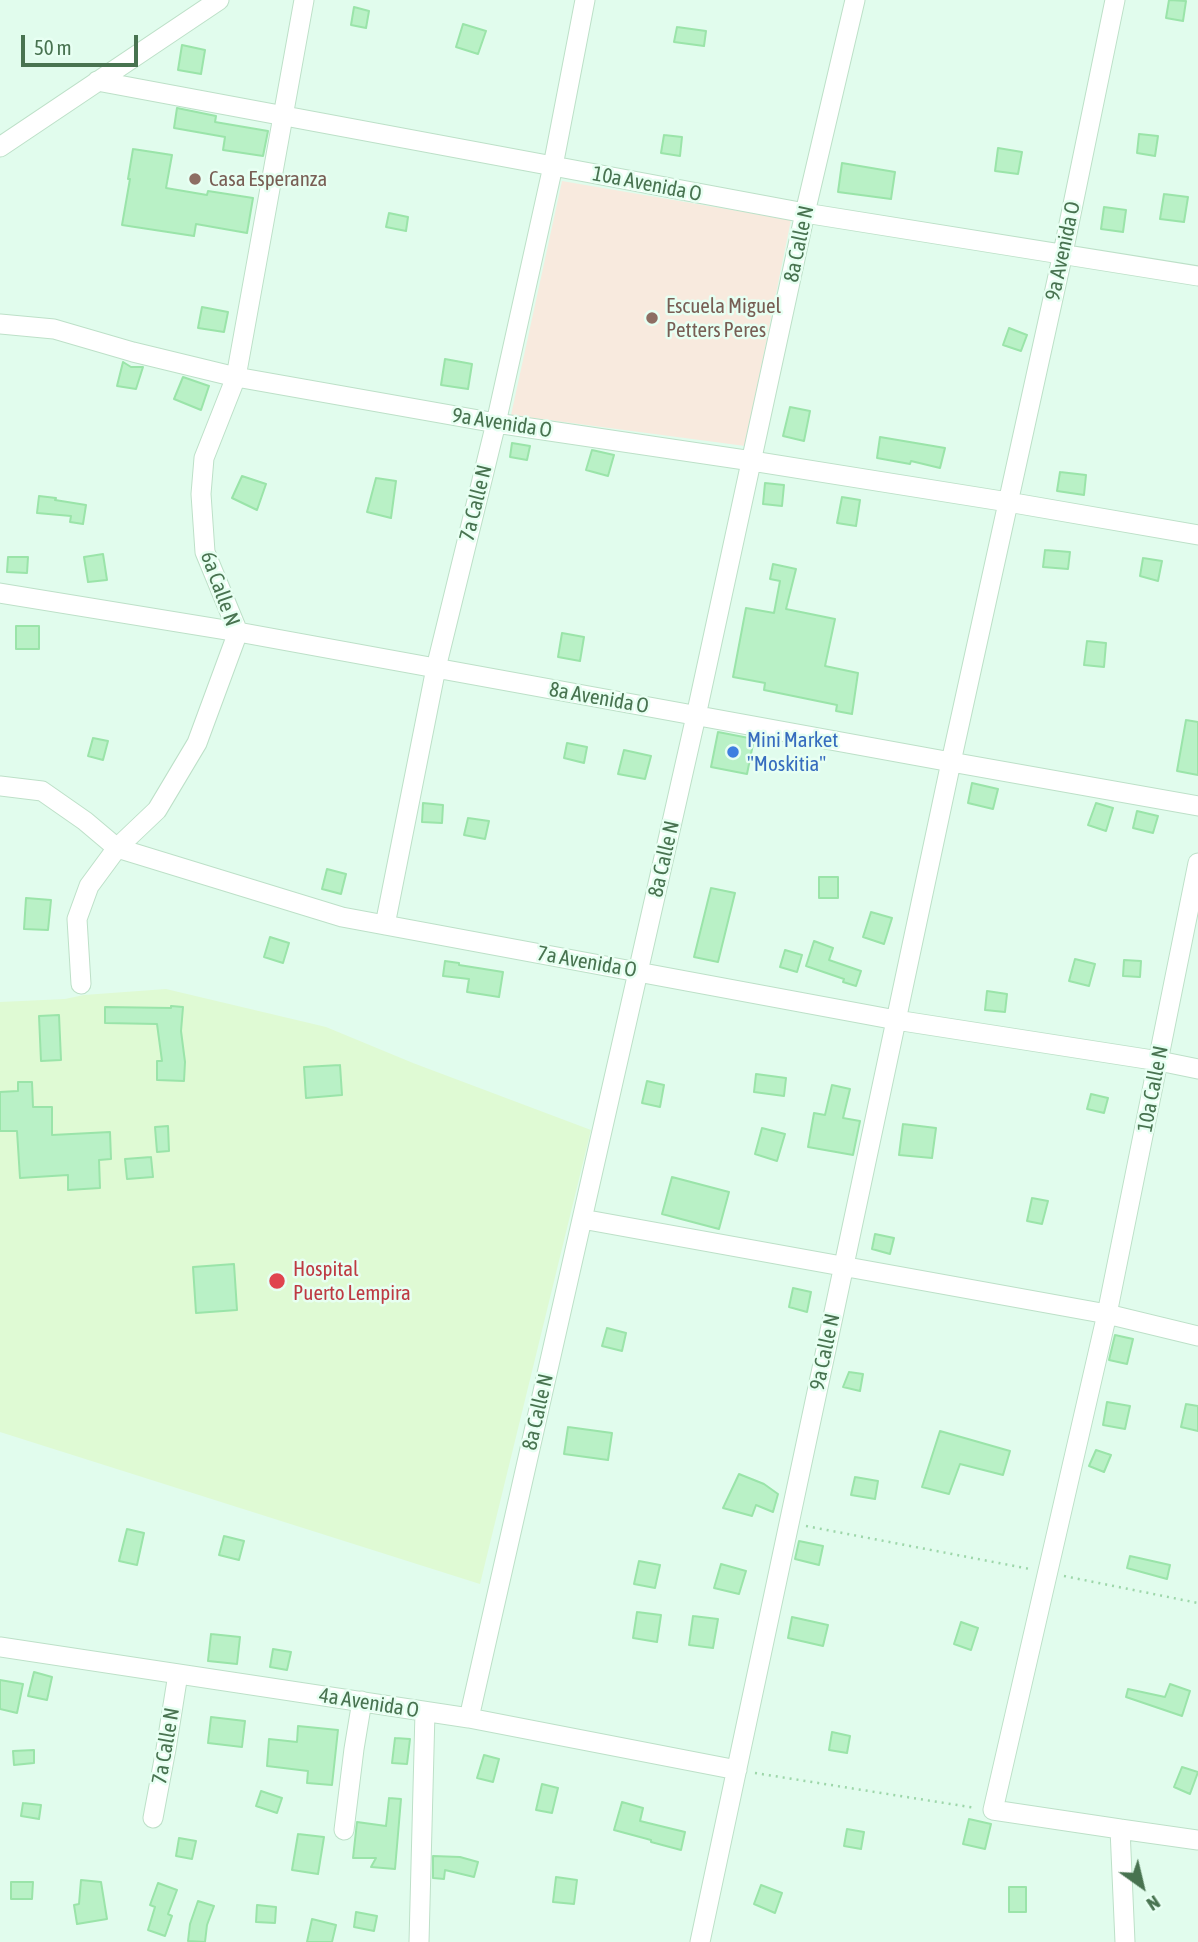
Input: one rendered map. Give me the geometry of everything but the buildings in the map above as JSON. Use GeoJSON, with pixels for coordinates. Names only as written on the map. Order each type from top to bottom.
{"type":"FeatureCollection","features":[{"type":"Feature","properties":{"kind":"street"},"geometry":{"type":"LineString","coordinates":[[0,147],[219,0]]}},
{"type":"Feature","properties":{"kind":"street","name":"6a Calle N"},"geometry":{"type":"LineString","coordinates":[[82,984],[77,919],[89,886],[117,848],[157,810],[197,743],[238,632],[205,552],[201,494],[204,458],[236,377],[304,0]]}},
{"type":"Feature","properties":{"kind":"street","name":"7a Calle N"},"geometry":{"type":"LineString","coordinates":[[386,925],[436,668],[496,423],[553,166],[585,0]]}},
{"type":"Feature","properties":{"kind":"street","name":"8a Calle N"},"geometry":{"type":"LineString","coordinates":[[469,1718],[855,0]]}},
{"type":"Feature","properties":{"kind":"street","name":"9a Avenida O"},"geometry":{"type":"LineString","coordinates":[[951,762],[1063,253],[1115,0]]}},
{"type":"Feature","properties":{"kind":"street","name":"10a Avenida O"},"geometry":{"type":"LineString","coordinates":[[97,81],[806,213],[1198,276]]}},
{"type":"Feature","properties":{"kind":"street","name":"9a Avenida O"},"geometry":{"type":"LineString","coordinates":[[0,324],[54,329],[132,352],[236,377],[496,423],[752,461],[1198,535]]}},
{"type":"Feature","properties":{"kind":"street","name":"8a Avenida O"},"geometry":{"type":"LineString","coordinates":[[0,593],[238,632],[1198,806]]}},
{"type":"Feature","properties":{"kind":"street","name":"9a Calle N"},"geometry":{"type":"LineString","coordinates":[[700,1942],[951,762]]}},
{"type":"Feature","properties":{"kind":"street","name":"7a Avenida O"},"geometry":{"type":"LineString","coordinates":[[0,786],[42,791],[85,821],[117,848],[342,917],[896,1020],[1198,1069]]}},
{"type":"Feature","properties":{"kind":"street","name":"10a Calle N"},"geometry":{"type":"LineString","coordinates":[[993,1811],[1107,1314],[1198,863]]}},
{"type":"Feature","properties":{"kind":"street"},"geometry":{"type":"LineString","coordinates":[[582,1219],[1107,1314],[1198,1336]]}},
{"type":"Feature","properties":{"kind":"street","name":"4a Avenida O"},"geometry":{"type":"LineString","coordinates":[[0,1647],[469,1718],[737,1770]]}},
{"type":"Feature","properties":{"kind":"street","name":"7a Calle N"},"geometry":{"type":"LineString","coordinates":[[153,1818],[178,1674]]}},
{"type":"Feature","properties":{"kind":"street"},"geometry":{"type":"LineString","coordinates":[[344,1830],[362,1701]]}},
{"type":"Feature","properties":{"kind":"street"},"geometry":{"type":"LineString","coordinates":[[418,1942],[425,1712]]}},
{"type":"Feature","properties":{"kind":"street"},"geometry":{"type":"LineString","coordinates":[[993,1811],[1198,1840]]}},
{"type":"Feature","properties":{"kind":"street"},"geometry":{"type":"LineString","coordinates":[[1120,1829],[1125,1942]]}},
{"type":"Feature","properties":{"kind":"path"},"geometry":{"type":"LineString","coordinates":[[789,1522],[1198,1603]]}},
{"type":"Feature","properties":{"kind":"path"},"geometry":{"type":"LineString","coordinates":[[737,1770],[993,1811]]}},
{"type":"Feature","properties":{"kind":"shaded area","name":"Escuela Miguel Petters Peres"},"geometry":{"type":"Polygon","coordinates":[[[562,181],[791,220],[745,446],[511,415],[562,181]]]}},
{"type":"Feature","properties":{"kind":"shaded area","name":"Hospital Puerto Lempira"},"geometry":{"type":"Polygon","coordinates":[[[166,989],[326,1027],[591,1130],[480,1584],[0,1432],[0,1002],[166,989]]]}},
{"type":"Feature","properties":{"kind":"place","name":"Casa Esperanza"},"geometry":{"type":"Point","coordinates":[195,179]}},
{"type":"Feature","properties":{"kind":"place","name":"Escuela Miguel Petters Peres"},"geometry":{"type":"Point","coordinates":[652,318]}},
{"type":"Feature","properties":{"kind":"place","name":"Mini Market \"Moskitia\""},"geometry":{"type":"Point","coordinates":[733,752]}},
{"type":"Feature","properties":{"kind":"place","name":"Hospital Puerto Lempira"},"geometry":{"type":"Point","coordinates":[277,1281]}}]}
